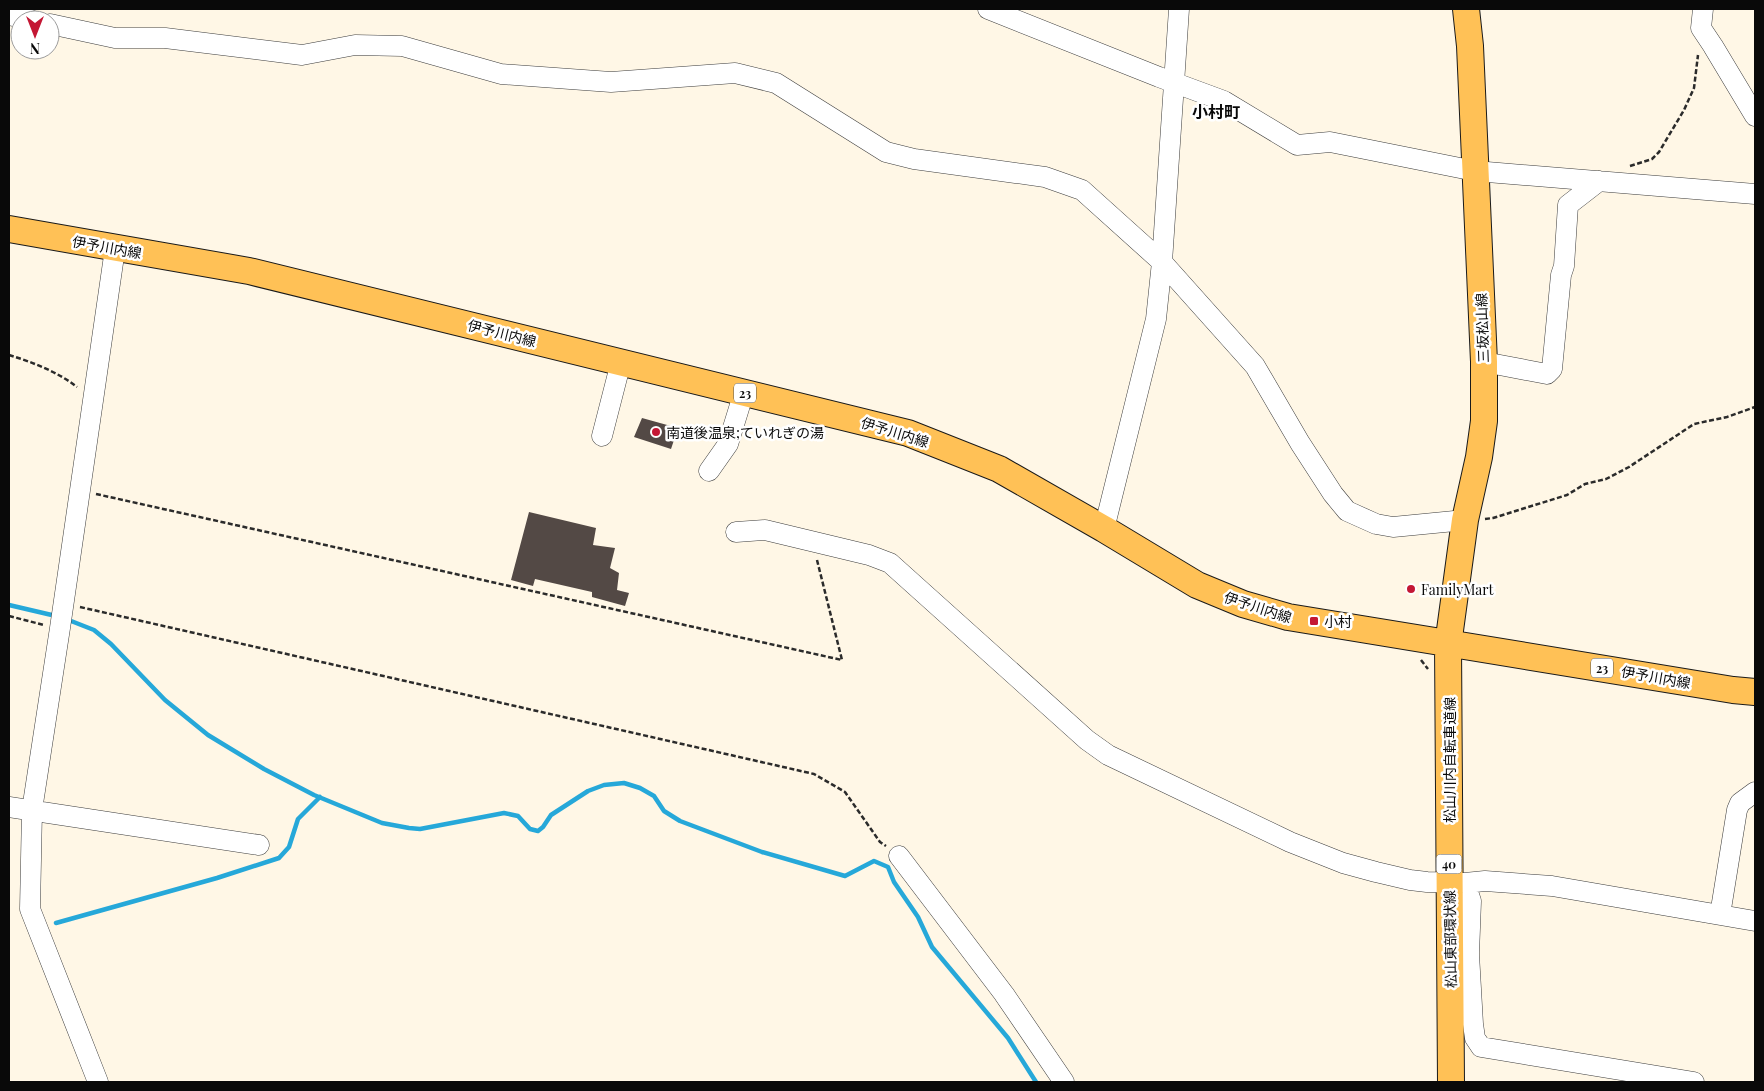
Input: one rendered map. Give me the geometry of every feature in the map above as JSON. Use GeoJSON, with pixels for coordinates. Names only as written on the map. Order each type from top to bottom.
{"type":"FeatureCollection","features":[{"type":"Feature","properties":{"kind":"main road","name":"三坂松山線"},"geometry":{"type":"LineString","coordinates":[[1448,645],[1465,520],[1479,457],[1484,421],[1484,362],[1470,46],[1466,9]]}},
{"type":"Feature","properties":{"kind":"main road","name":"伊予川内線"},"geometry":{"type":"LineString","coordinates":[[9,229],[115,249],[250,271],[908,433],[999,469],[1104,529],[1197,586],[1243,604],[1288,617],[1448,645],[1755,692]]}},
{"type":"Feature","properties":{"kind":"main road","name":"松山東部環状線"},"geometry":{"type":"LineString","coordinates":[[1448,645],[1457,883],[1451,1082]]}},
{"type":"Feature","properties":{"kind":"street"},"geometry":{"type":"LineString","coordinates":[[988,9],[1159,78],[1224,101],[1297,145],[1330,142],[1475,171],[1755,194]]}},
{"type":"Feature","properties":{"kind":"street"},"geometry":{"type":"LineString","coordinates":[[1104,529],[1156,320],[1162,262],[1179,9]]}},
{"type":"Feature","properties":{"kind":"street"},"geometry":{"type":"LineString","coordinates":[[1702,19],[1713,46],[1755,116]]}},
{"type":"Feature","properties":{"kind":"street"},"geometry":{"type":"LineString","coordinates":[[60,26],[115,38],[165,38],[302,55],[355,45],[402,46],[501,74],[611,82],[735,73],[776,83],[886,152],[914,159],[1045,177],[1082,190],[1162,262],[1255,366],[1323,480],[1347,511],[1376,524],[1393,527],[1465,520]]}},
{"type":"Feature","properties":{"kind":"street"},"geometry":{"type":"LineString","coordinates":[[1484,362],[1547,374],[1552,369],[1564,266],[1568,205],[1599,181]]}},
{"type":"Feature","properties":{"kind":"street"},"geometry":{"type":"LineString","coordinates":[[98,1082],[30,909],[32,810],[64,604],[115,249]]}},
{"type":"Feature","properties":{"kind":"street"},"geometry":{"type":"LineString","coordinates":[[602,436],[621,362]]}},
{"type":"Feature","properties":{"kind":"street"},"geometry":{"type":"LineString","coordinates":[[708,471],[728,444],[744,392]]}},
{"type":"Feature","properties":{"kind":"street"},"geometry":{"type":"LineString","coordinates":[[736,532],[765,530],[869,555],[890,563],[1087,740],[1108,755],[1290,842],[1343,863],[1410,880],[1457,883],[1485,880],[1552,886],[1755,921]]}},
{"type":"Feature","properties":{"kind":"street"},"geometry":{"type":"LineString","coordinates":[[1720,915],[1737,810],[1740,803],[1755,792]]}},
{"type":"Feature","properties":{"kind":"street"},"geometry":{"type":"LineString","coordinates":[[9,807],[259,845]]}},
{"type":"Feature","properties":{"kind":"street"},"geometry":{"type":"LineString","coordinates":[[899,856],[1004,994],[1064,1082]]}},
{"type":"Feature","properties":{"kind":"street"},"geometry":{"type":"LineString","coordinates":[[1457,883],[1471,901],[1469,954],[1473,1024],[1475,1038],[1481,1047],[1694,1082]]}},
{"type":"Feature","properties":{"kind":"path"},"geometry":{"type":"LineString","coordinates":[[1629,167],[1652,159],[1684,110],[1694,88],[1702,19]]}},
{"type":"Feature","properties":{"kind":"path"},"geometry":{"type":"LineString","coordinates":[[9,355],[26,360],[69,380],[92,399]]}},
{"type":"Feature","properties":{"kind":"path"},"geometry":{"type":"LineString","coordinates":[[1465,520],[1494,518],[1567,495],[1585,484],[1606,479],[1630,467],[1694,424],[1727,417],[1755,407]]}},
{"type":"Feature","properties":{"kind":"path"},"geometry":{"type":"LineString","coordinates":[[80,490],[842,660],[812,542]]}},
{"type":"Feature","properties":{"kind":"path"},"geometry":{"type":"LineString","coordinates":[[64,604],[814,774],[845,792],[880,842],[899,856]]}},
{"type":"Feature","properties":{"kind":"path"},"geometry":{"type":"LineString","coordinates":[[9,616],[60,628]]}},
{"type":"Feature","properties":{"kind":"building","name":"南道後温泉;ていれぎの湯"},"geometry":{"type":"Polygon","coordinates":[[[642,418],[678,428],[671,449],[634,437],[642,418]]]}},
{"type":"Feature","properties":{"kind":"building"},"geometry":{"type":"Polygon","coordinates":[[[529,512],[596,528],[593,545],[615,548],[610,568],[619,573],[617,590],[629,593],[625,606],[592,597],[592,592],[535,579],[533,586],[511,580],[529,512]]]}},
{"type":"Feature","properties":{"kind":"waterway"},"geometry":{"type":"LineString","coordinates":[[9,605],[56,616]]}},
{"type":"Feature","properties":{"kind":"waterway"},"geometry":{"type":"LineString","coordinates":[[66,619],[94,630],[111,644],[165,700],[208,735],[264,769],[314,795],[382,823],[420,829],[504,813],[518,816],[530,829],[538,831],[551,815],[588,791],[604,785],[624,783],[640,788],[654,796],[664,811],[680,821],[762,852],[845,876],[874,861],[888,867],[894,882],[918,917],[932,947],[1008,1038],[1036,1082]]}},
{"type":"Feature","properties":{"kind":"waterway"},"geometry":{"type":"LineString","coordinates":[[56,923],[217,878],[279,858],[289,847],[298,819],[320,797]]}},
{"type":"Feature","properties":{"kind":"place","name":"南道後温泉;ていれぎの湯"},"geometry":{"type":"Point","coordinates":[656,432]}},
{"type":"Feature","properties":{"kind":"place","name":"FamilyMart"},"geometry":{"type":"Point","coordinates":[1411,589]}},
{"type":"Feature","properties":{"kind":"place","name":"小村"},"geometry":{"type":"Point","coordinates":[1314,621]}},
{"type":"Feature","properties":{"kind":"district","name":"小村町"},"geometry":{"type":"Point","coordinates":[1216,111]}}]}
